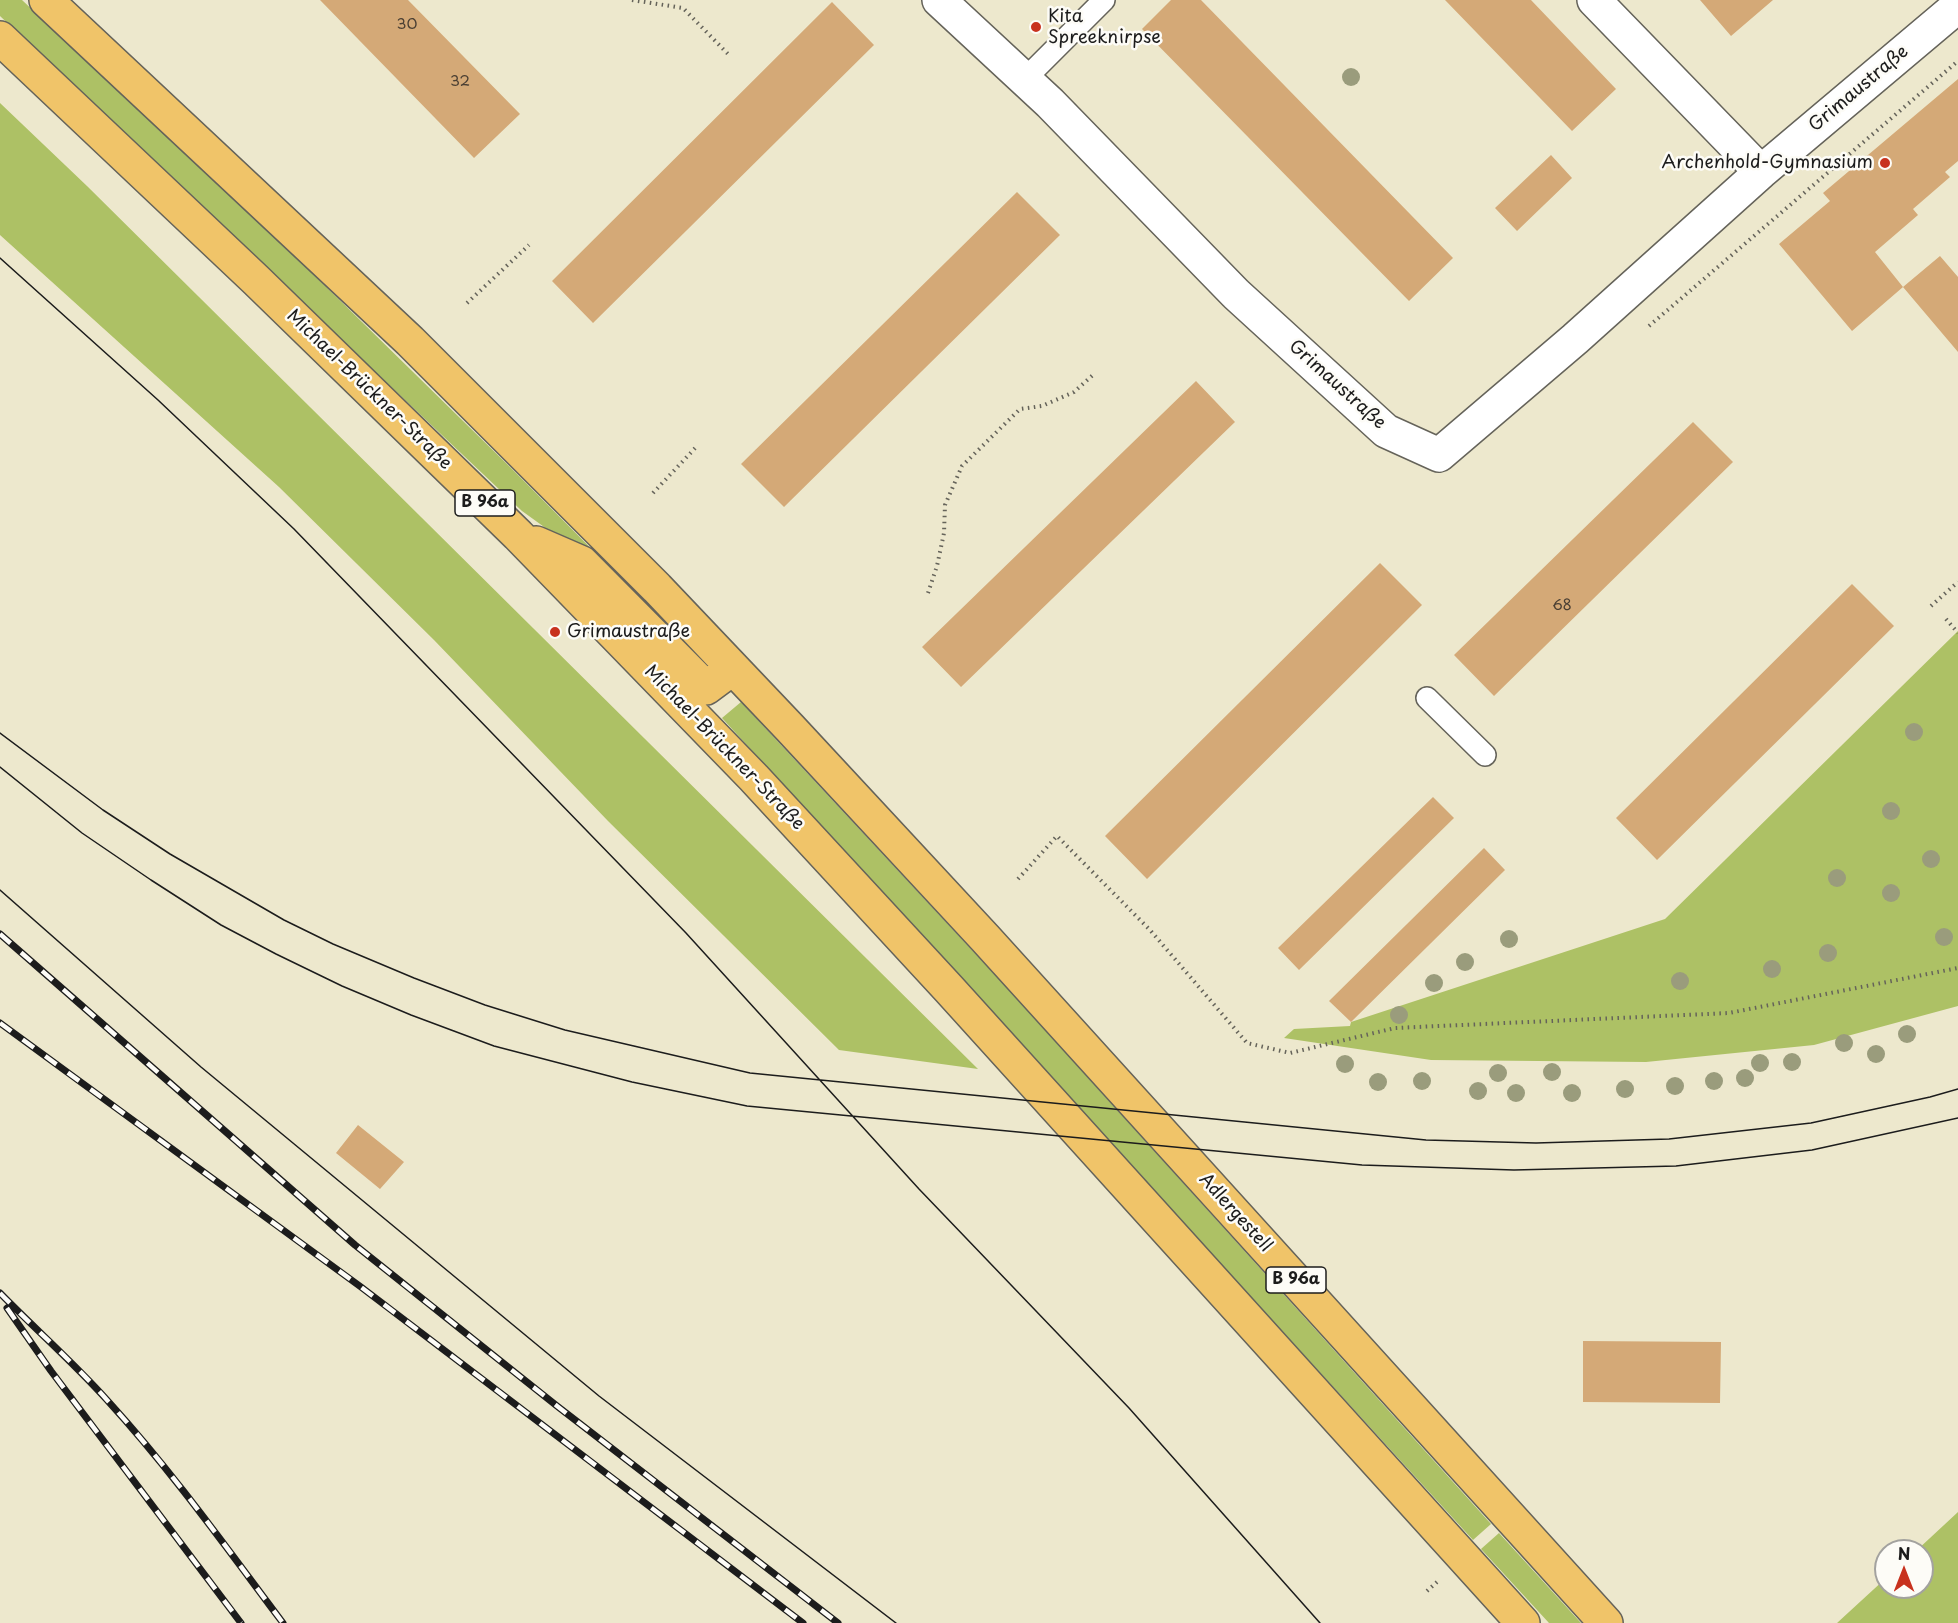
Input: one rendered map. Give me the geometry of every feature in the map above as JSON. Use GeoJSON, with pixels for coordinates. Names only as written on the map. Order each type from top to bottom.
{"type":"FeatureCollection","features":[{"type":"Feature","properties":{"kind":"main road","name":"B 96a"},"geometry":{"type":"LineString","coordinates":[[46,0],[417,348],[649,580],[733,668]]}},
{"type":"Feature","properties":{"kind":"main road","name":"Michael-Brückner-Straße"},"geometry":{"type":"LineString","coordinates":[[0,38],[256,280],[518,535],[754,778],[949,989],[1523,1623]]}},
{"type":"Feature","properties":{"kind":"main road"},"geometry":{"type":"LineString","coordinates":[[518,535],[582,563],[705,688],[733,668]]}},
{"type":"Feature","properties":{"kind":"main road","name":"Adlergestell"},"geometry":{"type":"LineString","coordinates":[[733,668],[985,938],[1606,1623]]}},
{"type":"Feature","properties":{"kind":"street","name":"Grimaustraße"},"geometry":{"type":"LineString","coordinates":[[939,0],[1024,79],[1236,294],[1386,431],[1439,455],[1575,339],[1761,172],[1958,6]]}},
{"type":"Feature","properties":{"kind":"street"},"geometry":{"type":"LineString","coordinates":[[1594,0],[1761,172]]}},
{"type":"Feature","properties":{"kind":"lane"},"geometry":{"type":"LineString","coordinates":[[1024,79],[1104,0]]}},
{"type":"Feature","properties":{"kind":"lane"},"geometry":{"type":"LineString","coordinates":[[1427,698],[1485,755]]}},
{"type":"Feature","properties":{"kind":"path"},"geometry":{"type":"LineString","coordinates":[[632,0],[683,8],[729,55]]}},
{"type":"Feature","properties":{"kind":"path"},"geometry":{"type":"LineString","coordinates":[[1649,326],[1958,62]]}},
{"type":"Feature","properties":{"kind":"path"},"geometry":{"type":"LineString","coordinates":[[467,303],[529,245]]}},
{"type":"Feature","properties":{"kind":"path"},"geometry":{"type":"LineString","coordinates":[[928,594],[938,566],[944,533],[945,505],[962,466],[1020,410],[1042,406],[1074,392],[1094,374]]}},
{"type":"Feature","properties":{"kind":"path"},"geometry":{"type":"LineString","coordinates":[[653,493],[698,445]]}},
{"type":"Feature","properties":{"kind":"path"},"geometry":{"type":"LineString","coordinates":[[1931,606],[1958,582]]}},
{"type":"Feature","properties":{"kind":"path"},"geometry":{"type":"LineString","coordinates":[[1946,619],[1958,633]]}},
{"type":"Feature","properties":{"kind":"path"},"geometry":{"type":"LineString","coordinates":[[1018,879],[1057,836],[1150,930],[1247,1043],[1290,1053],[1395,1028],[1729,1013],[1958,968]]}},
{"type":"Feature","properties":{"kind":"green space"},"geometry":{"type":"Polygon","coordinates":[[[0,0],[22,0],[312,273],[699,657],[692,663],[590,560],[522,511],[0,16],[0,0]]]}},
{"type":"Feature","properties":{"kind":"green space"},"geometry":{"type":"Polygon","coordinates":[[[0,103],[87,186],[978,1069],[839,1050],[608,821],[434,640],[279,487],[0,235],[0,103]]]}},
{"type":"Feature","properties":{"kind":"green space"},"geometry":{"type":"Polygon","coordinates":[[[1958,631],[1958,1006],[1814,1045],[1646,1062],[1431,1060],[1284,1038],[1294,1029],[1350,1026],[1351,1022],[1665,919],[1958,631]]]}},
{"type":"Feature","properties":{"kind":"green space"},"geometry":{"type":"Polygon","coordinates":[[[741,702],[998,978],[1491,1524],[1473,1540],[722,718],[741,702]]]}},
{"type":"Feature","properties":{"kind":"green space"},"geometry":{"type":"Polygon","coordinates":[[[1958,1512],[1958,1623],[1837,1623],[1874,1589],[1874,1599],[1934,1599],[1934,1539],[1929,1539],[1958,1512]]]}},
{"type":"Feature","properties":{"kind":"green space"},"geometry":{"type":"Polygon","coordinates":[[[1499,1533],[1581,1623],[1549,1623],[1481,1549],[1499,1533]]]}},
{"type":"Feature","properties":{"kind":"building"},"geometry":{"type":"Polygon","coordinates":[[[320,0],[408,0],[520,114],[474,158],[320,0]]]}},
{"type":"Feature","properties":{"kind":"building"},"geometry":{"type":"Polygon","coordinates":[[[1171,0],[1201,0],[1453,258],[1409,301],[1142,29],[1171,0]]]}},
{"type":"Feature","properties":{"kind":"building"},"geometry":{"type":"Polygon","coordinates":[[[1445,0],[1531,0],[1616,89],[1572,131],[1445,0]]]}},
{"type":"Feature","properties":{"kind":"building"},"geometry":{"type":"Polygon","coordinates":[[[1700,0],[1773,0],[1731,36],[1700,0]]]}},
{"type":"Feature","properties":{"kind":"building"},"geometry":{"type":"Polygon","coordinates":[[[832,2],[874,45],[593,323],[552,281],[832,2]]]}},
{"type":"Feature","properties":{"kind":"building"},"geometry":{"type":"Polygon","coordinates":[[[1958,79],[1958,161],[1945,172],[1950,177],[1913,209],[1918,215],[1875,252],[1903,287],[1852,331],[1779,244],[1830,201],[1823,193],[1958,79]]]}},
{"type":"Feature","properties":{"kind":"building"},"geometry":{"type":"Polygon","coordinates":[[[1551,155],[1572,178],[1517,231],[1495,208],[1551,155]]]}},
{"type":"Feature","properties":{"kind":"building"},"geometry":{"type":"Polygon","coordinates":[[[1017,192],[1060,235],[784,507],[741,464],[1017,192]]]}},
{"type":"Feature","properties":{"kind":"building"},"geometry":{"type":"Polygon","coordinates":[[[1940,256],[1958,277],[1958,352],[1903,287],[1940,256]]]}},
{"type":"Feature","properties":{"kind":"building"},"geometry":{"type":"Polygon","coordinates":[[[1196,381],[1235,422],[961,687],[922,647],[1196,381]]]}},
{"type":"Feature","properties":{"kind":"building"},"geometry":{"type":"Polygon","coordinates":[[[1693,422],[1733,462],[1494,696],[1454,655],[1693,422]]]}},
{"type":"Feature","properties":{"kind":"building"},"geometry":{"type":"Polygon","coordinates":[[[1380,563],[1422,605],[1147,879],[1105,836],[1380,563]]]}},
{"type":"Feature","properties":{"kind":"building"},"geometry":{"type":"Polygon","coordinates":[[[1852,584],[1894,626],[1657,860],[1616,818],[1852,584]]]}},
{"type":"Feature","properties":{"kind":"building"},"geometry":{"type":"Polygon","coordinates":[[[1433,797],[1454,818],[1299,970],[1278,948],[1433,797]]]}},
{"type":"Feature","properties":{"kind":"building"},"geometry":{"type":"Polygon","coordinates":[[[1484,848],[1505,870],[1351,1022],[1329,1001],[1484,848]]]}},
{"type":"Feature","properties":{"kind":"building"},"geometry":{"type":"Polygon","coordinates":[[[358,1125],[404,1162],[380,1189],[336,1153],[358,1125]]]}},
{"type":"Feature","properties":{"kind":"building"},"geometry":{"type":"Polygon","coordinates":[[[1583,1341],[1721,1342],[1720,1403],[1583,1402],[1583,1341]]]}},
{"type":"Feature","properties":{"kind":"tram line"},"geometry":{"type":"LineString","coordinates":[[0,258],[158,400],[294,529],[686,933],[919,1189],[1129,1408],[1320,1623]]}},
{"type":"Feature","properties":{"kind":"tram line"},"geometry":{"type":"LineString","coordinates":[[0,733],[103,810],[170,854],[284,920],[333,944],[485,1005],[565,1030],[750,1073],[1426,1140],[1536,1143],[1669,1139],[1811,1123],[1958,1089]]}},
{"type":"Feature","properties":{"kind":"tram line"},"geometry":{"type":"LineString","coordinates":[[0,767],[82,833],[221,925],[342,986],[494,1046],[632,1082],[747,1106],[1362,1165],[1514,1170],[1676,1166],[1812,1150],[1958,1118]]}},
{"type":"Feature","properties":{"kind":"tram line"},"geometry":{"type":"LineString","coordinates":[[0,890],[201,1067],[599,1396],[896,1623]]}},
{"type":"Feature","properties":{"kind":"railway"},"geometry":{"type":"LineString","coordinates":[[0,934],[355,1245],[557,1406],[838,1623]]}},
{"type":"Feature","properties":{"kind":"railway"},"geometry":{"type":"LineString","coordinates":[[0,1023],[361,1287],[803,1623]]}},
{"type":"Feature","properties":{"kind":"railway"},"geometry":{"type":"LineString","coordinates":[[0,1293],[81,1372],[131,1427],[198,1509],[283,1623]]}},
{"type":"Feature","properties":{"kind":"railway"},"geometry":{"type":"LineString","coordinates":[[7,1308],[51,1371],[241,1623]]}},
{"type":"Feature","properties":{"kind":"place","name":"Kita Spreeknirpse"},"geometry":{"type":"Point","coordinates":[1036,27]}},
{"type":"Feature","properties":{"kind":"place","name":"Archenhold-Gymnasium"},"geometry":{"type":"Point","coordinates":[1885,163]}},
{"type":"Feature","properties":{"kind":"place","name":"Grimaustraße"},"geometry":{"type":"Point","coordinates":[555,632]}}]}
